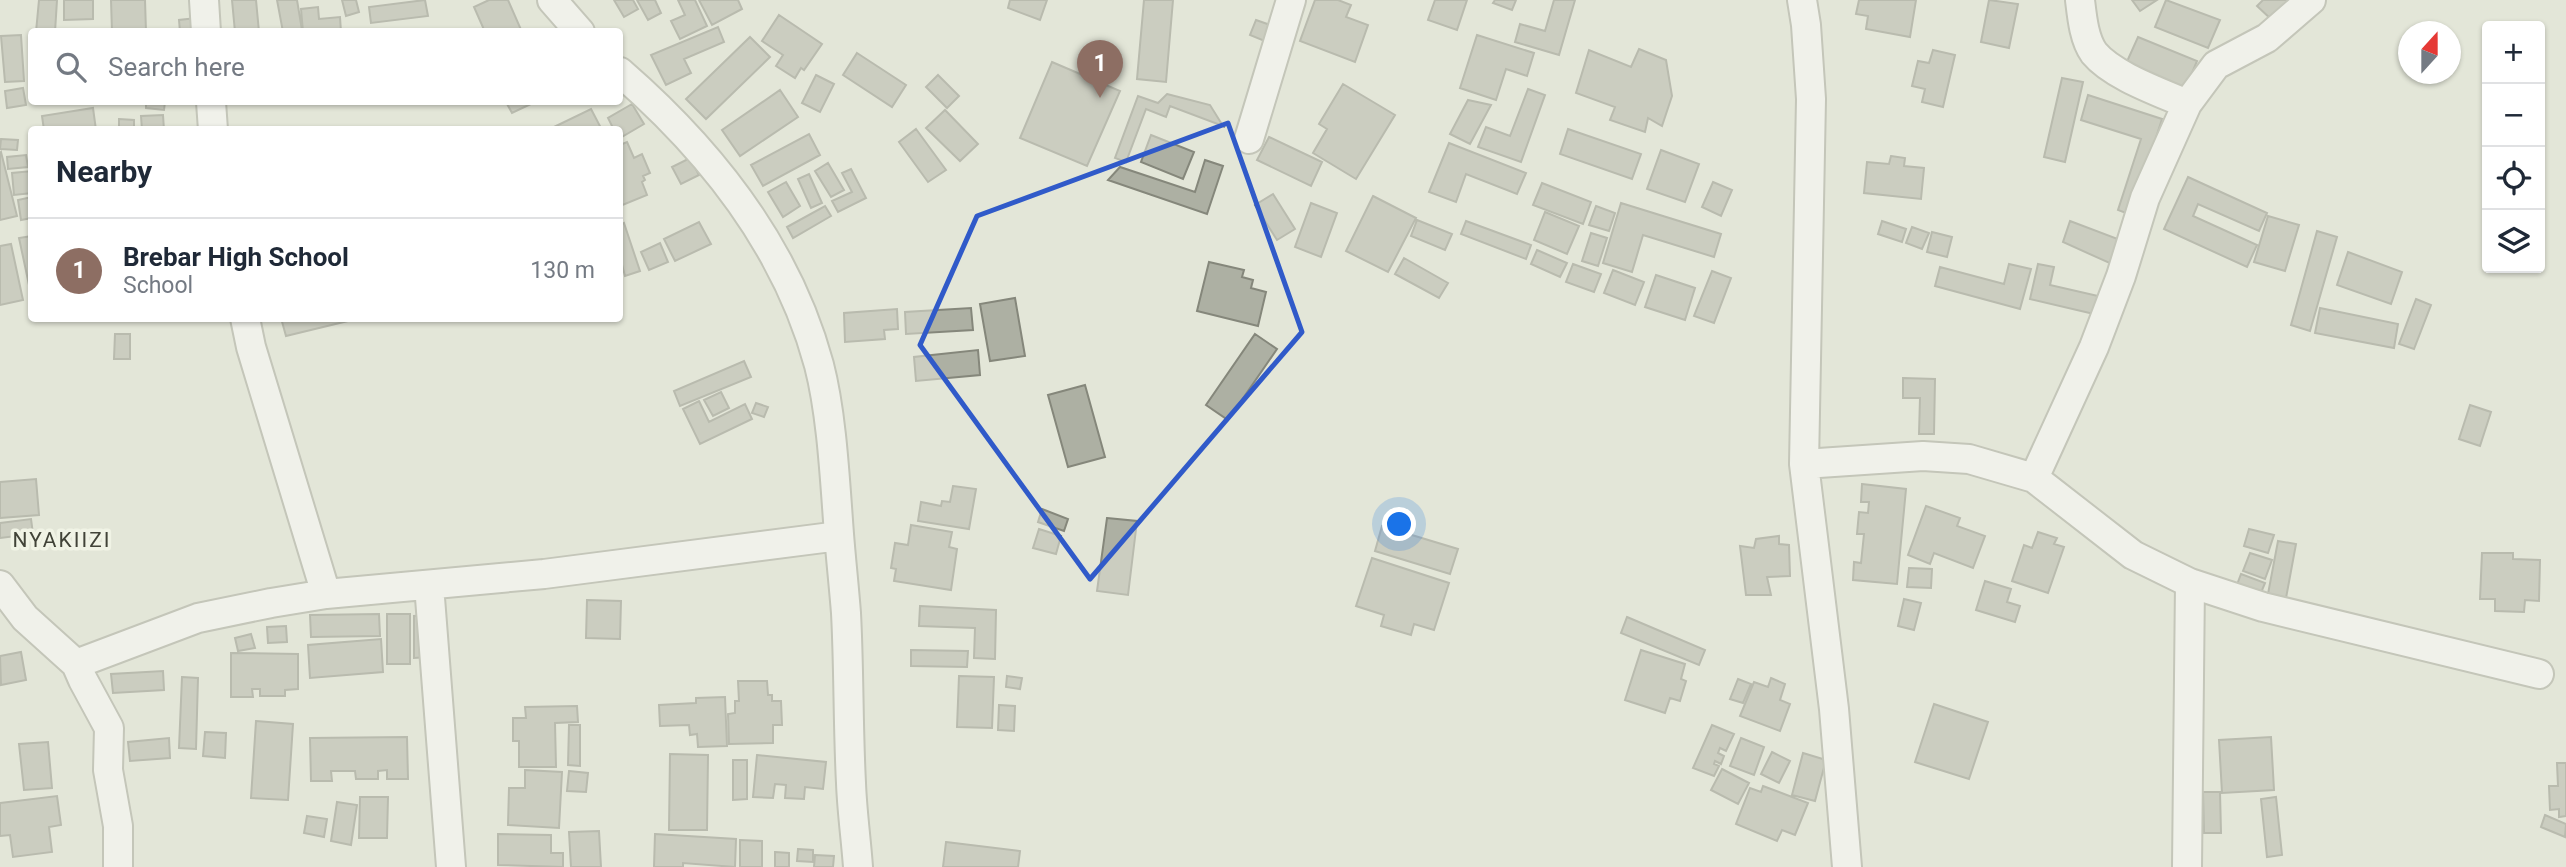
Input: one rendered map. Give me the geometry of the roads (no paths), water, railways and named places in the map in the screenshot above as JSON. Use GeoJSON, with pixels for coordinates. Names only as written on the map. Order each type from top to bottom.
{"type":"FeatureCollection","features":[{"type":"Feature","properties":{"kind":"street"},"geometry":{"type":"LineString","coordinates":[[204,0],[206,28]]}},
{"type":"Feature","properties":{"kind":"street"},"geometry":{"type":"LineString","coordinates":[[552,0],[576,28]]}},
{"type":"Feature","properties":{"kind":"street"},"geometry":{"type":"LineString","coordinates":[[1249,139],[1291,0]]}},
{"type":"Feature","properties":{"kind":"street"},"geometry":{"type":"LineString","coordinates":[[1802,0],[1811,99],[1804,464],[1833,696],[1847,867]]}},
{"type":"Feature","properties":{"kind":"street"},"geometry":{"type":"LineString","coordinates":[[2080,0],[2084,28],[2094,53],[2115,70],[2187,104]]}},
{"type":"Feature","properties":{"kind":"street"},"geometry":{"type":"LineString","coordinates":[[2034,478],[2094,347],[2121,276],[2145,198],[2187,104],[2216,65],[2267,37],[2311,0]]}},
{"type":"Feature","properties":{"kind":"street"},"geometry":{"type":"LineString","coordinates":[[623,75],[656,103],[705,154],[740,200],[773,252],[799,308],[819,366],[828,424],[846,613],[851,784],[858,867]]}},
{"type":"Feature","properties":{"kind":"street"},"geometry":{"type":"LineString","coordinates":[[211,105],[213,126]]}},
{"type":"Feature","properties":{"kind":"street"},"geometry":{"type":"LineString","coordinates":[[246,322],[251,347],[326,594]]}},
{"type":"Feature","properties":{"kind":"street"},"geometry":{"type":"LineString","coordinates":[[1804,464],[1923,456],[1969,459],[2034,478],[2133,555],[2190,583],[2263,607],[2539,674]]}},
{"type":"Feature","properties":{"kind":"street"},"geometry":{"type":"LineString","coordinates":[[76,664],[198,618],[326,594],[544,574],[839,536]]}},
{"type":"Feature","properties":{"kind":"street"},"geometry":{"type":"LineString","coordinates":[[2187,867],[2190,583]]}},
{"type":"Feature","properties":{"kind":"street"},"geometry":{"type":"LineString","coordinates":[[0,585],[24,618],[76,664],[109,728],[108,770],[118,826],[118,867]]}},
{"type":"Feature","properties":{"kind":"street"},"geometry":{"type":"LineString","coordinates":[[429,585],[451,867]]}},
{"type":"Feature","properties":{"kind":"place","name":"Brebar High School"},"geometry":{"type":"Point","coordinates":[1100,98]}},
{"type":"Feature","properties":{"kind":"district","name":"NYAKIIZI"},"geometry":{"type":"Point","coordinates":[62,540]}}]}
